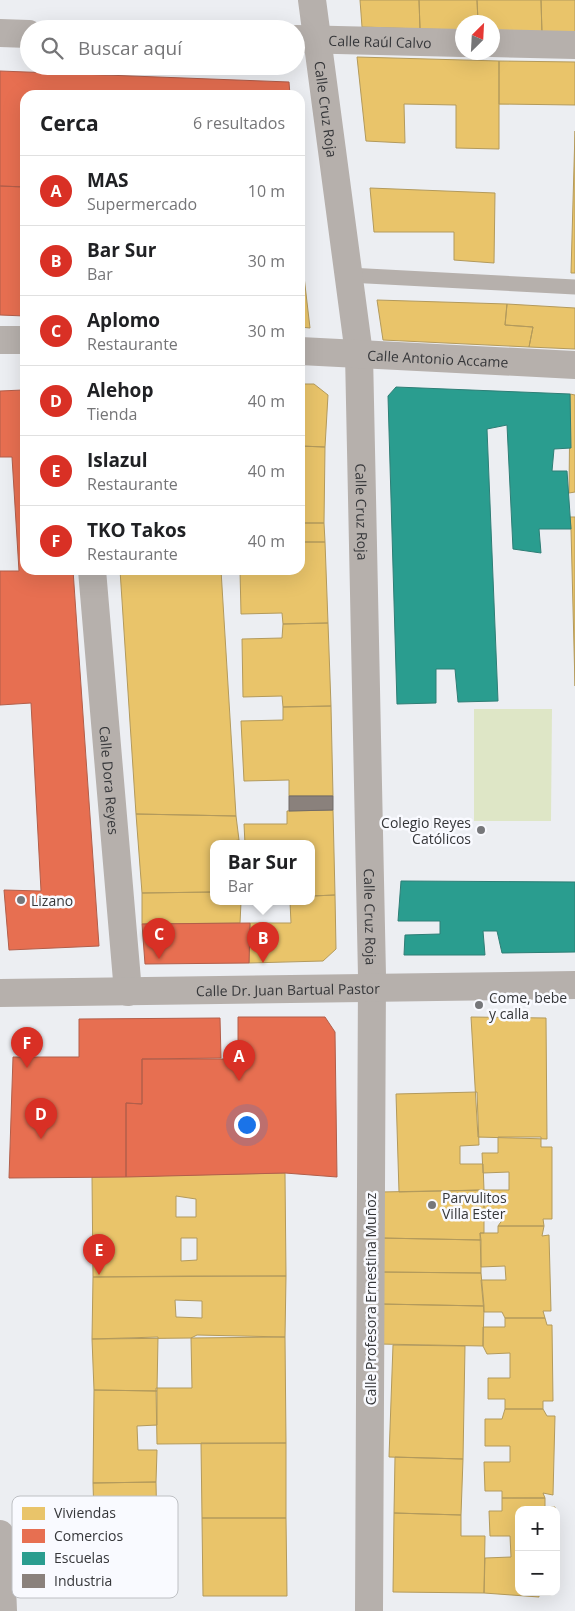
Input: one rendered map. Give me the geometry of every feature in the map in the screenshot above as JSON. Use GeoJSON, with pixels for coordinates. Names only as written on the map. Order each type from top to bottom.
{"type":"FeatureCollection","features":[{"type":"Feature","properties":{"kind":"street","name":"Calle Cruz Roja"},"geometry":{"type":"LineString","coordinates":[[312,0],[306,39],[348,275],[359,354],[371,988]]}},
{"type":"Feature","properties":{"kind":"street"},"geometry":{"type":"LineString","coordinates":[[0,33],[20,34]]}},
{"type":"Feature","properties":{"kind":"street","name":"Calle Raúl Calvo"},"geometry":{"type":"LineString","coordinates":[[306,39],[455,43]]}},
{"type":"Feature","properties":{"kind":"street"},"geometry":{"type":"LineString","coordinates":[[500,43],[575,45]]}},
{"type":"Feature","properties":{"kind":"street"},"geometry":{"type":"LineString","coordinates":[[0,340],[20,340]]}},
{"type":"Feature","properties":{"kind":"street","name":"Calle Antonio Accame"},"geometry":{"type":"LineString","coordinates":[[305,351],[575,365]]}},
{"type":"Feature","properties":{"kind":"street","name":"Calle Dora Reyes"},"geometry":{"type":"LineString","coordinates":[[92,575],[128,992]]}},
{"type":"Feature","properties":{"kind":"street","name":"Calle Dr. Juan Bartual Pastor"},"geometry":{"type":"LineString","coordinates":[[0,993],[575,985]]}},
{"type":"Feature","properties":{"kind":"street","name":"Calle Profesora Ernestina Muñoz"},"geometry":{"type":"LineString","coordinates":[[369,1611],[371,988]]}},
{"type":"Feature","properties":{"kind":"street"},"geometry":{"type":"LineString","coordinates":[[0,1534],[3,1611]]}},
{"type":"Feature","properties":{"kind":"lane"},"geometry":{"type":"LineString","coordinates":[[348,275],[575,287]]}},
{"type":"Feature","properties":{"kind":"green space"},"geometry":{"type":"Polygon","coordinates":[[[474,709],[552,709],[551,821],[474,821],[474,709]]]}},
{"type":"Feature","properties":{"kind":"building: Viviendas"},"geometry":{"type":"Polygon","coordinates":[[[360,0],[419,0],[420,29],[362,27],[360,0]]]}},
{"type":"Feature","properties":{"kind":"building: Viviendas"},"geometry":{"type":"Polygon","coordinates":[[[419,0],[477,0],[478,15],[455,15],[455,30],[420,29],[419,0]]]}},
{"type":"Feature","properties":{"kind":"building: Viviendas"},"geometry":{"type":"Polygon","coordinates":[[[477,0],[541,0],[542,34],[500,31],[500,15],[478,15],[477,0]]]}},
{"type":"Feature","properties":{"kind":"building: Viviendas"},"geometry":{"type":"Polygon","coordinates":[[[541,0],[575,0],[575,33],[542,34],[541,0]]]}},
{"type":"Feature","properties":{"kind":"building: Viviendas"},"geometry":{"type":"Polygon","coordinates":[[[357,57],[499,61],[499,149],[456,148],[456,105],[404,104],[405,143],[366,141],[357,57]]]}},
{"type":"Feature","properties":{"kind":"building: Viviendas"},"geometry":{"type":"Polygon","coordinates":[[[499,61],[575,62],[575,105],[499,104],[499,61]]]}},
{"type":"Feature","properties":{"kind":"building: Viviendas"},"geometry":{"type":"Polygon","coordinates":[[[575,131],[575,273],[571,273],[575,131]]]}},
{"type":"Feature","properties":{"kind":"building: Viviendas"},"geometry":{"type":"Polygon","coordinates":[[[370,188],[495,193],[494,263],[454,260],[454,232],[374,232],[370,188]]]}},
{"type":"Feature","properties":{"kind":"building: Viviendas"},"geometry":{"type":"Polygon","coordinates":[[[305,285],[310,328],[305,328],[305,285]]]}},
{"type":"Feature","properties":{"kind":"building: Viviendas"},"geometry":{"type":"Polygon","coordinates":[[[377,300],[507,304],[505,325],[533,327],[529,347],[383,340],[377,300]]]}},
{"type":"Feature","properties":{"kind":"building: Viviendas"},"geometry":{"type":"Polygon","coordinates":[[[507,304],[575,308],[575,349],[529,347],[533,327],[505,325],[507,304]]]}},
{"type":"Feature","properties":{"kind":"building: Viviendas"},"geometry":{"type":"Polygon","coordinates":[[[305,384],[314,384],[328,395],[325,447],[305,446],[305,384]]]}},
{"type":"Feature","properties":{"kind":"building: Viviendas"},"geometry":{"type":"Polygon","coordinates":[[[570,394],[575,395],[575,492],[569,493],[570,394]]]}},
{"type":"Feature","properties":{"kind":"building: Viviendas"},"geometry":{"type":"Polygon","coordinates":[[[305,446],[325,447],[324,523],[305,523],[305,446]]]}},
{"type":"Feature","properties":{"kind":"building: Viviendas"},"geometry":{"type":"Polygon","coordinates":[[[570,517],[575,517],[575,686],[571,529],[570,517]]]}},
{"type":"Feature","properties":{"kind":"building: Viviendas"},"geometry":{"type":"Polygon","coordinates":[[[305,523],[324,523],[325,542],[305,542],[305,523]]]}},
{"type":"Feature","properties":{"kind":"building: Viviendas"},"geometry":{"type":"Polygon","coordinates":[[[305,542],[325,542],[328,623],[283,624],[282,613],[241,614],[240,575],[305,575],[305,542]]]}},
{"type":"Feature","properties":{"kind":"building: Viviendas"},"geometry":{"type":"Polygon","coordinates":[[[120,575],[221,575],[236,816],[136,814],[120,575]]]}},
{"type":"Feature","properties":{"kind":"building: Viviendas"},"geometry":{"type":"Polygon","coordinates":[[[328,623],[331,706],[283,707],[282,696],[243,697],[242,639],[282,638],[283,624],[328,623]]]}},
{"type":"Feature","properties":{"kind":"building: Viviendas"},"geometry":{"type":"Polygon","coordinates":[[[331,706],[333,796],[289,796],[289,780],[244,781],[241,721],[283,720],[283,707],[331,706]]]}},
{"type":"Feature","properties":{"kind":"building: Viviendas"},"geometry":{"type":"Polygon","coordinates":[[[333,810],[335,895],[315,896],[315,840],[245,840],[244,824],[287,824],[287,811],[333,810]]]}},
{"type":"Feature","properties":{"kind":"building: Viviendas"},"geometry":{"type":"Polygon","coordinates":[[[136,814],[236,816],[239,840],[210,840],[210,892],[142,893],[136,814]]]}},
{"type":"Feature","properties":{"kind":"building: Viviendas"},"geometry":{"type":"Polygon","coordinates":[[[210,892],[210,905],[241,905],[240,923],[142,924],[142,893],[210,892]]]}},
{"type":"Feature","properties":{"kind":"building: Viviendas"},"geometry":{"type":"Polygon","coordinates":[[[335,895],[336,949],[323,961],[249,963],[250,923],[291,923],[290,905],[315,905],[315,896],[335,895]]]}},
{"type":"Feature","properties":{"kind":"building: Viviendas"},"geometry":{"type":"Polygon","coordinates":[[[471,1017],[546,1018],[547,1139],[478,1137],[471,1017]]]}},
{"type":"Feature","properties":{"kind":"building: Viviendas"},"geometry":{"type":"Polygon","coordinates":[[[477,1092],[479,1145],[460,1146],[460,1164],[483,1164],[484,1190],[399,1192],[396,1094],[477,1092]]]}},
{"type":"Feature","properties":{"kind":"building: Viviendas"},"geometry":{"type":"Polygon","coordinates":[[[498,1137],[541,1137],[541,1147],[552,1147],[552,1219],[543,1219],[544,1226],[498,1226],[503,1219],[484,1219],[484,1190],[509,1190],[509,1172],[483,1173],[482,1153],[498,1153],[498,1137]]]}},
{"type":"Feature","properties":{"kind":"building: Viviendas"},"geometry":{"type":"Polygon","coordinates":[[[285,1173],[286,1276],[93,1277],[92,1177],[285,1173]],[[176,1196],[176,1217],[196,1217],[196,1199],[176,1196]],[[181,1238],[181,1261],[197,1260],[197,1238],[181,1238]]]}},
{"type":"Feature","properties":{"kind":"building: Viviendas","name":"Parvulitos Villa Ester"},"geometry":{"type":"Polygon","coordinates":[[[484,1190],[484,1233],[480,1233],[481,1240],[380,1238],[381,1192],[484,1190]]]}},
{"type":"Feature","properties":{"kind":"building: Viviendas"},"geometry":{"type":"Polygon","coordinates":[[[498,1226],[544,1226],[542,1236],[549,1235],[551,1311],[543,1311],[545,1318],[505,1318],[502,1312],[484,1312],[481,1280],[506,1280],[505,1266],[481,1267],[480,1233],[498,1233],[498,1226]]]}},
{"type":"Feature","properties":{"kind":"building: Viviendas"},"geometry":{"type":"Polygon","coordinates":[[[380,1238],[481,1240],[481,1273],[380,1272],[380,1238]]]}},
{"type":"Feature","properties":{"kind":"building: Viviendas"},"geometry":{"type":"Polygon","coordinates":[[[380,1272],[481,1273],[484,1306],[380,1304],[380,1272]]]}},
{"type":"Feature","properties":{"kind":"building: Viviendas"},"geometry":{"type":"Polygon","coordinates":[[[286,1276],[285,1337],[197,1335],[191,1338],[92,1339],[93,1277],[286,1276]],[[175,1300],[176,1317],[202,1318],[202,1301],[175,1300]]]}},
{"type":"Feature","properties":{"kind":"building: Viviendas"},"geometry":{"type":"Polygon","coordinates":[[[380,1304],[484,1306],[483,1346],[379,1344],[380,1304]]]}},
{"type":"Feature","properties":{"kind":"building: Viviendas"},"geometry":{"type":"Polygon","coordinates":[[[505,1318],[545,1318],[547,1325],[552,1325],[553,1401],[543,1401],[543,1409],[505,1409],[505,1399],[488,1399],[488,1378],[510,1378],[510,1353],[487,1354],[483,1346],[483,1327],[505,1327],[505,1318]]]}},
{"type":"Feature","properties":{"kind":"building: Viviendas"},"geometry":{"type":"Polygon","coordinates":[[[158,1337],[157,1391],[94,1390],[92,1339],[158,1337]]]}},
{"type":"Feature","properties":{"kind":"building: Viviendas"},"geometry":{"type":"Polygon","coordinates":[[[285,1337],[286,1443],[157,1444],[156,1388],[192,1388],[191,1338],[285,1337]]]}},
{"type":"Feature","properties":{"kind":"building: Viviendas"},"geometry":{"type":"Polygon","coordinates":[[[393,1345],[465,1346],[463,1459],[389,1457],[393,1345]]]}},
{"type":"Feature","properties":{"kind":"building: Viviendas"},"geometry":{"type":"Polygon","coordinates":[[[94,1390],[157,1391],[157,1425],[137,1426],[138,1450],[157,1450],[156,1482],[93,1483],[94,1390]]]}},
{"type":"Feature","properties":{"kind":"building: Viviendas"},"geometry":{"type":"Polygon","coordinates":[[[505,1409],[543,1409],[547,1416],[555,1416],[553,1495],[543,1493],[545,1498],[502,1498],[502,1491],[485,1491],[484,1462],[510,1462],[510,1446],[485,1446],[485,1419],[502,1419],[505,1409]]]}},
{"type":"Feature","properties":{"kind":"building: Viviendas"},"geometry":{"type":"Polygon","coordinates":[[[201,1443],[286,1443],[286,1518],[202,1518],[201,1443]]]}},
{"type":"Feature","properties":{"kind":"building: Viviendas"},"geometry":{"type":"Polygon","coordinates":[[[395,1457],[463,1459],[461,1515],[394,1513],[395,1457]]]}},
{"type":"Feature","properties":{"kind":"building: Viviendas"},"geometry":{"type":"Polygon","coordinates":[[[156,1482],[156,1496],[93,1496],[93,1483],[156,1482]]]}},
{"type":"Feature","properties":{"kind":"building: Viviendas"},"geometry":{"type":"Polygon","coordinates":[[[502,1498],[545,1498],[545,1506],[515,1506],[515,1595],[484,1593],[485,1558],[511,1557],[510,1536],[490,1536],[489,1511],[502,1511],[502,1498]]]}},
{"type":"Feature","properties":{"kind":"building: Viviendas"},"geometry":{"type":"Polygon","coordinates":[[[394,1513],[461,1515],[461,1536],[485,1536],[484,1593],[393,1592],[394,1513]]]}},
{"type":"Feature","properties":{"kind":"building: Viviendas"},"geometry":{"type":"Polygon","coordinates":[[[202,1518],[286,1518],[287,1596],[203,1596],[202,1518]]]}},
{"type":"Feature","properties":{"kind":"building: Comercios"},"geometry":{"type":"Polygon","coordinates":[[[0,71],[20,72],[20,75],[105,75],[289,82],[290,90],[20,90],[20,187],[0,186],[0,71]]]}},
{"type":"Feature","properties":{"kind":"building: Comercios"},"geometry":{"type":"Polygon","coordinates":[[[0,186],[20,187],[20,316],[0,315],[0,186]]]}},
{"type":"Feature","properties":{"kind":"building: Comercios"},"geometry":{"type":"Polygon","coordinates":[[[20,390],[20,575],[73,575],[99,946],[9,950],[4,890],[41,891],[31,703],[0,705],[0,571],[19,571],[12,457],[0,457],[0,391],[20,390]]]}},
{"type":"Feature","properties":{"kind":"building: Comercios"},"geometry":{"type":"Polygon","coordinates":[[[250,923],[249,963],[145,964],[142,924],[250,923]]]}},
{"type":"Feature","properties":{"kind":"building: Comercios"},"geometry":{"type":"Polygon","coordinates":[[[238,1017],[325,1017],[335,1032],[337,1177],[285,1173],[126,1177],[126,1103],[142,1104],[142,1059],[238,1059],[238,1017]]]}},
{"type":"Feature","properties":{"kind":"building: Comercios"},"geometry":{"type":"Polygon","coordinates":[[[220,1018],[221,1058],[142,1059],[142,1104],[126,1103],[126,1177],[9,1178],[13,1057],[79,1057],[79,1019],[220,1018]]]}},
{"type":"Feature","properties":{"kind":"building: Escuelas"},"geometry":{"type":"Polygon","coordinates":[[[396,387],[570,394],[571,448],[554,449],[552,471],[567,471],[571,529],[539,529],[541,553],[513,549],[507,425],[487,429],[498,701],[458,702],[455,669],[436,669],[436,703],[397,704],[388,396],[396,387]]]}},
{"type":"Feature","properties":{"kind":"building: Escuelas"},"geometry":{"type":"Polygon","coordinates":[[[401,881],[575,882],[575,952],[502,953],[497,931],[483,931],[485,955],[404,955],[405,935],[440,934],[440,921],[398,921],[401,881]]]}},
{"type":"Feature","properties":{"kind":"building: Industria"},"geometry":{"type":"Polygon","coordinates":[[[289,796],[333,796],[333,810],[289,811],[289,796]]]}},
{"type":"Feature","properties":{"kind":"place","name":"Colegio Reyes Católicos"},"geometry":{"type":"Point","coordinates":[481,830]}},
{"type":"Feature","properties":{"kind":"place","name":"Lizano"},"geometry":{"type":"Point","coordinates":[21,900]}},
{"type":"Feature","properties":{"kind":"place","name":"Aplomo"},"geometry":{"type":"Point","coordinates":[159,959]}},
{"type":"Feature","properties":{"kind":"place","name":"Bar Sur"},"geometry":{"type":"Point","coordinates":[263,963]}},
{"type":"Feature","properties":{"kind":"place","name":"Come, bebe y calla"},"geometry":{"type":"Point","coordinates":[479,1005]}},
{"type":"Feature","properties":{"kind":"place","name":"TKO Takos"},"geometry":{"type":"Point","coordinates":[27,1068]}},
{"type":"Feature","properties":{"kind":"place","name":"MAS"},"geometry":{"type":"Point","coordinates":[239,1081]}},
{"type":"Feature","properties":{"kind":"place","name":"Alehop"},"geometry":{"type":"Point","coordinates":[41,1139]}},
{"type":"Feature","properties":{"kind":"place","name":"Parvulitos Villa Ester"},"geometry":{"type":"Point","coordinates":[432,1205]}},
{"type":"Feature","properties":{"kind":"place","name":"Islazul"},"geometry":{"type":"Point","coordinates":[99,1275]}}]}
